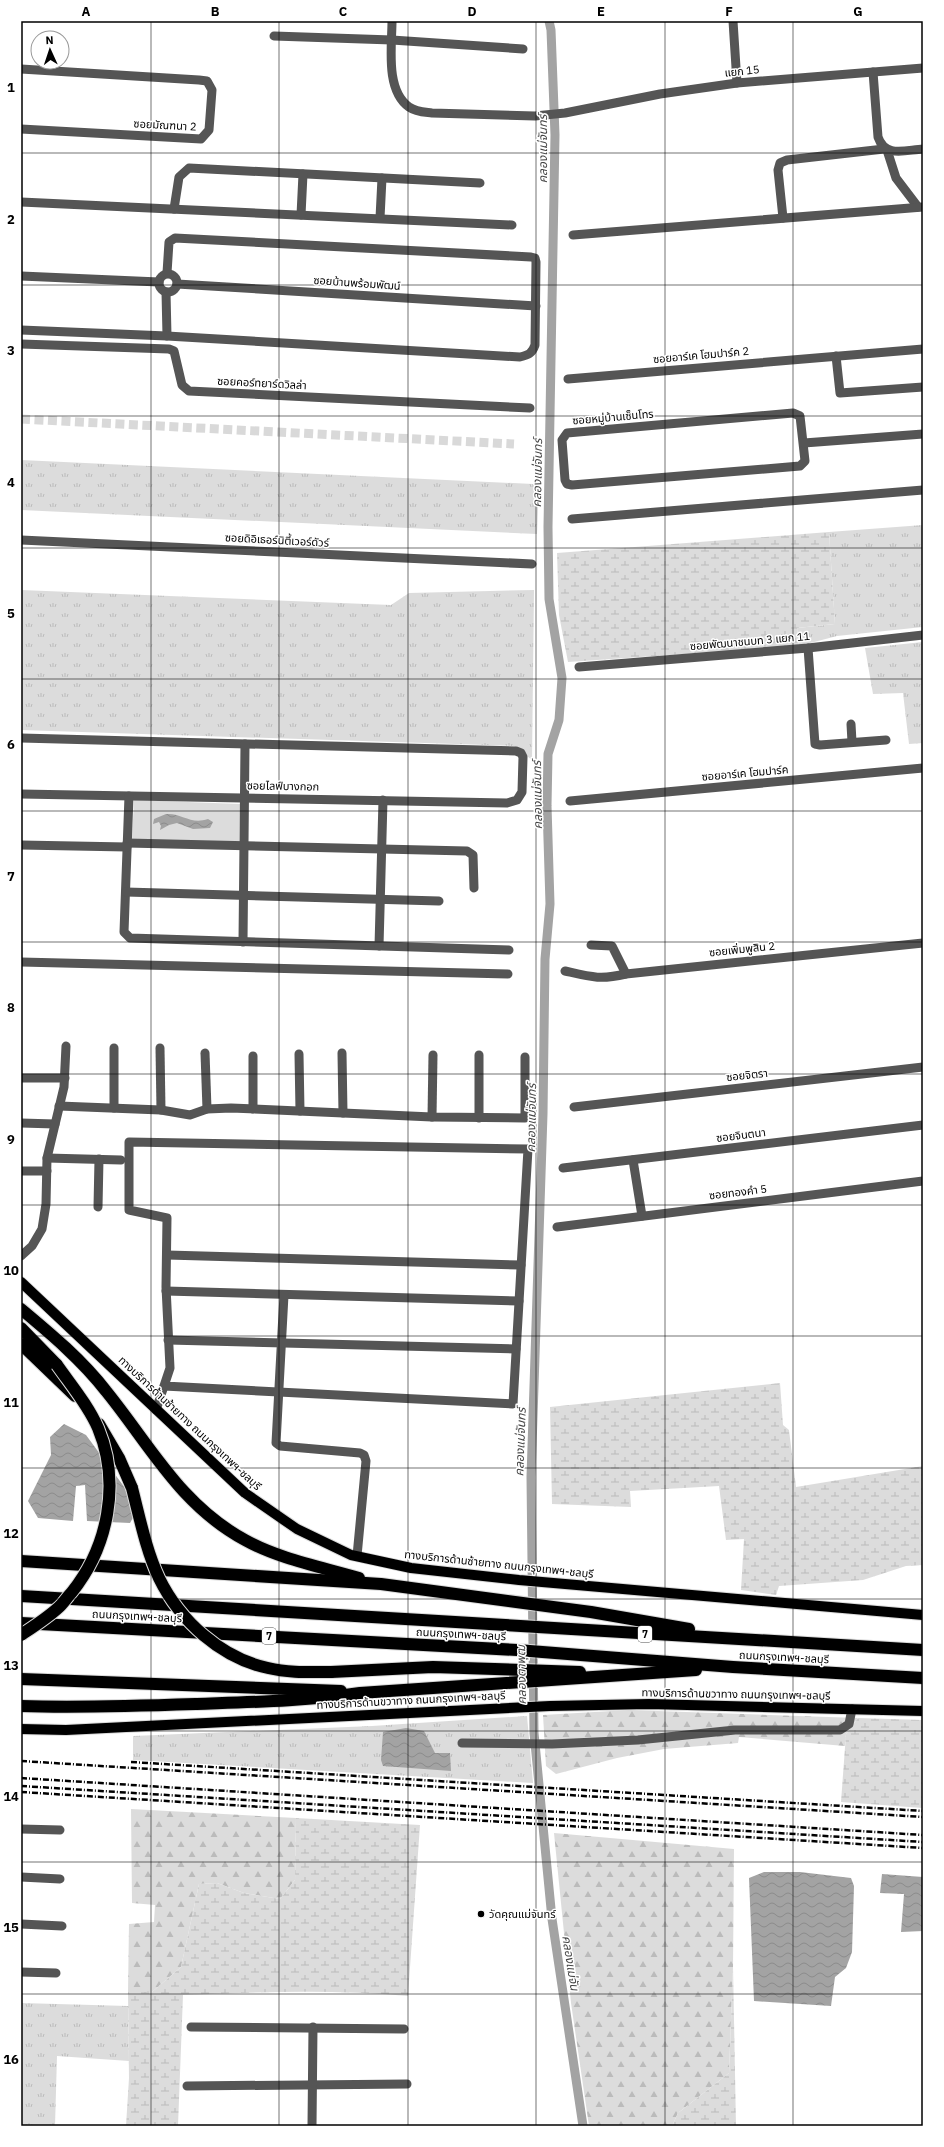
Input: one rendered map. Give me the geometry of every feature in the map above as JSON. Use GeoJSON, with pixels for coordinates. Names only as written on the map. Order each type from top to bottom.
{"type":"FeatureCollection","features":[{"type":"Feature","properties":{"kind":"highway"},"geometry":{"type":"LineString","coordinates":[[21,1309],[68,1350],[106,1390],[176,1485],[195,1505],[214,1520],[244,1540],[267,1550],[381,1584]]}},
{"type":"Feature","properties":{"kind":"highway"},"geometry":{"type":"LineString","coordinates":[[21,1328],[57,1364],[82,1400],[98,1428],[106,1454],[109,1484],[107,1517],[99,1546],[86,1574],[59,1608],[21,1635]]}},
{"type":"Feature","properties":{"kind":"highway"},"geometry":{"type":"LineString","coordinates":[[21,1344],[86,1407],[111,1443],[126,1472],[144,1536],[157,1573],[170,1597],[196,1628],[224,1651],[252,1664],[283,1671],[331,1672],[433,1667],[516,1669],[551,1675],[620,1676],[733,1667]]}},
{"type":"Feature","properties":{"kind":"highway"},"geometry":{"type":"LineString","coordinates":[[21,1561],[381,1584],[550,1606],[741,1639]]}},
{"type":"Feature","properties":{"kind":"highway","name":"ถนนกรุงเทพฯ-ชลบุรี"},"geometry":{"type":"LineString","coordinates":[[21,1596],[923,1650]]}},
{"type":"Feature","properties":{"kind":"highway","name":"ถนนกรุงเทพฯ-ชลบุรี"},"geometry":{"type":"LineString","coordinates":[[21,1623],[550,1652],[733,1667],[923,1678]]}},
{"type":"Feature","properties":{"kind":"highway"},"geometry":{"type":"LineString","coordinates":[[21,1706],[100,1707],[272,1702],[324,1698],[360,1693],[515,1683],[551,1675]]}},
{"type":"Feature","properties":{"kind":"highway"},"geometry":{"type":"LineString","coordinates":[[21,1679],[271,1690],[326,1689],[360,1693]]}},
{"type":"Feature","properties":{"kind":"main road","name":"ทางบริการด้านซ้ายทาง ถนนกรุงเทพฯ-ชลบุรี"},"geometry":{"type":"LineString","coordinates":[[21,1282],[245,1493],[298,1529],[357,1556],[411,1568],[519,1580],[923,1615]]}},
{"type":"Feature","properties":{"kind":"main road","name":"ทางบริการด้านขวาทาง ถนนกรุงเทพฯ-ชลบุรี"},"geometry":{"type":"LineString","coordinates":[[21,1729],[66,1730],[550,1706],[649,1704],[923,1711]]}},
{"type":"Feature","properties":{"kind":"street","name":"แยก 15"},"geometry":{"type":"LineString","coordinates":[[392,21],[393,75],[396,90],[408,106],[416,111],[456,114],[535,116],[565,113],[653,96],[736,83],[923,68]]}},
{"type":"Feature","properties":{"kind":"street"},"geometry":{"type":"LineString","coordinates":[[733,21],[736,83]]}},
{"type":"Feature","properties":{"kind":"street"},"geometry":{"type":"LineString","coordinates":[[274,36],[392,40],[523,49]]}},
{"type":"Feature","properties":{"kind":"street","name":"ซอยมัณฑนา 2"},"geometry":{"type":"LineString","coordinates":[[21,69],[199,80],[208,81],[212,90],[209,130],[202,139],[21,129]]}},
{"type":"Feature","properties":{"kind":"street"},"geometry":{"type":"LineString","coordinates":[[873,72],[878,137],[886,150],[896,178],[920,207]]}},
{"type":"Feature","properties":{"kind":"street"},"geometry":{"type":"LineString","coordinates":[[783,218],[778,170],[780,163],[787,160],[886,150],[923,149]]}},
{"type":"Feature","properties":{"kind":"street"},"geometry":{"type":"LineString","coordinates":[[174,209],[179,177],[189,168],[480,183]]}},
{"type":"Feature","properties":{"kind":"street"},"geometry":{"type":"LineString","coordinates":[[301,215],[303,174]]}},
{"type":"Feature","properties":{"kind":"street"},"geometry":{"type":"LineString","coordinates":[[380,218],[382,178]]}},
{"type":"Feature","properties":{"kind":"street"},"geometry":{"type":"LineString","coordinates":[[21,202],[512,225]]}},
{"type":"Feature","properties":{"kind":"street"},"geometry":{"type":"LineString","coordinates":[[573,235],[920,207]]}},
{"type":"Feature","properties":{"kind":"street"},"geometry":{"type":"LineString","coordinates":[[21,330],[167,336],[520,357],[528,355],[533,351],[535,345],[536,262],[535,258],[526,256],[175,238],[169,242],[168,273]]}},
{"type":"Feature","properties":{"kind":"street"},"geometry":{"type":"LineString","coordinates":[[158,282],[162,275],[168,273]]}},
{"type":"Feature","properties":{"kind":"street"},"geometry":{"type":"LineString","coordinates":[[158,282],[162,290],[166,292],[172,291],[177,284],[176,278],[168,273]]}},
{"type":"Feature","properties":{"kind":"street"},"geometry":{"type":"LineString","coordinates":[[21,276],[158,282]]}},
{"type":"Feature","properties":{"kind":"street","name":"ซอยบ้านพร้อมพัฒน์"},"geometry":{"type":"LineString","coordinates":[[177,284],[536,306]]}},
{"type":"Feature","properties":{"kind":"street"},"geometry":{"type":"LineString","coordinates":[[166,292],[167,336]]}},
{"type":"Feature","properties":{"kind":"street","name":"ซอยคอร์ทยาร์ดวิลล่า"},"geometry":{"type":"LineString","coordinates":[[21,344],[169,349],[174,351],[182,385],[188,391],[530,408]]}},
{"type":"Feature","properties":{"kind":"street","name":"ซอยอาร์เค โฮมปาร์ค 2"},"geometry":{"type":"LineString","coordinates":[[568,379],[923,349]]}},
{"type":"Feature","properties":{"kind":"street"},"geometry":{"type":"LineString","coordinates":[[836,356],[840,393],[923,387]]}},
{"type":"Feature","properties":{"kind":"street","name":"ซอยหมู่บ้านเซ็นโทร"},"geometry":{"type":"LineString","coordinates":[[793,413],[800,416],[804,443],[805,461],[800,466],[572,485],[568,484],[565,480],[562,440],[567,433],[793,413]]}},
{"type":"Feature","properties":{"kind":"street"},"geometry":{"type":"LineString","coordinates":[[804,443],[923,434]]}},
{"type":"Feature","properties":{"kind":"street"},"geometry":{"type":"LineString","coordinates":[[572,519],[923,490]]}},
{"type":"Feature","properties":{"kind":"street","name":"ซอยดิอิเธอร์นิตี้เวอร์ดัวร์"},"geometry":{"type":"LineString","coordinates":[[21,540],[532,564]]}},
{"type":"Feature","properties":{"kind":"street","name":"ซอยพัฒนาชนบท 3 แยก 11"},"geometry":{"type":"LineString","coordinates":[[579,667],[808,648],[923,635]]}},
{"type":"Feature","properties":{"kind":"street"},"geometry":{"type":"LineString","coordinates":[[808,648],[814,741],[820,745],[886,740]]}},
{"type":"Feature","properties":{"kind":"street"},"geometry":{"type":"LineString","coordinates":[[851,724],[852,742]]}},
{"type":"Feature","properties":{"kind":"street"},"geometry":{"type":"LineString","coordinates":[[21,738],[245,744],[243,942]]}},
{"type":"Feature","properties":{"kind":"street","name":"ซอยไลฟ์บางกอก"},"geometry":{"type":"LineString","coordinates":[[21,794],[507,803],[519,797],[522,792],[523,757],[521,753],[516,751],[245,744]]}},
{"type":"Feature","properties":{"kind":"street","name":"ซอยอาร์เค โฮมปาร์ค"},"geometry":{"type":"LineString","coordinates":[[570,802],[923,768]]}},
{"type":"Feature","properties":{"kind":"street"},"geometry":{"type":"LineString","coordinates":[[129,796],[124,932],[130,938],[509,950]]}},
{"type":"Feature","properties":{"kind":"street"},"geometry":{"type":"LineString","coordinates":[[379,946],[383,800]]}},
{"type":"Feature","properties":{"kind":"street"},"geometry":{"type":"LineString","coordinates":[[21,845],[127,845],[471,852],[473,855],[474,888]]}},
{"type":"Feature","properties":{"kind":"street"},"geometry":{"type":"LineString","coordinates":[[126,892],[440,901]]}},
{"type":"Feature","properties":{"kind":"street","name":"ซอยเพิ่มพูสิน 2"},"geometry":{"type":"LineString","coordinates":[[565,971],[594,978],[605,978],[626,974],[923,942]]}},
{"type":"Feature","properties":{"kind":"street"},"geometry":{"type":"LineString","coordinates":[[591,946],[612,946],[626,974]]}},
{"type":"Feature","properties":{"kind":"street"},"geometry":{"type":"LineString","coordinates":[[21,962],[508,974]]}},
{"type":"Feature","properties":{"kind":"street"},"geometry":{"type":"LineString","coordinates":[[21,1256],[32,1246],[42,1229],[46,1204],[47,1158],[64,1078],[66,1046]]}},
{"type":"Feature","properties":{"kind":"street"},"geometry":{"type":"LineString","coordinates":[[114,1048],[114,1108]]}},
{"type":"Feature","properties":{"kind":"street"},"geometry":{"type":"LineString","coordinates":[[160,1048],[161,1110]]}},
{"type":"Feature","properties":{"kind":"street"},"geometry":{"type":"LineString","coordinates":[[205,1053],[207,1109]]}},
{"type":"Feature","properties":{"kind":"street"},"geometry":{"type":"LineString","coordinates":[[342,1053],[343,1113]]}},
{"type":"Feature","properties":{"kind":"street"},"geometry":{"type":"LineString","coordinates":[[299,1054],[300,1111]]}},
{"type":"Feature","properties":{"kind":"street"},"geometry":{"type":"LineString","coordinates":[[432,1117],[433,1055]]}},
{"type":"Feature","properties":{"kind":"street"},"geometry":{"type":"LineString","coordinates":[[479,1055],[479,1118]]}},
{"type":"Feature","properties":{"kind":"street"},"geometry":{"type":"LineString","coordinates":[[253,1056],[254,1109]]}},
{"type":"Feature","properties":{"kind":"street"},"geometry":{"type":"LineString","coordinates":[[59,1106],[161,1110],[190,1115],[207,1109],[254,1109],[432,1117],[525,1118],[525,1057]]}},
{"type":"Feature","properties":{"kind":"street","name":"ซอยจิตรา"},"geometry":{"type":"LineString","coordinates":[[574,1107],[923,1068]]}},
{"type":"Feature","properties":{"kind":"street"},"geometry":{"type":"LineString","coordinates":[[21,1071],[21,1078],[64,1078]]}},
{"type":"Feature","properties":{"kind":"street"},"geometry":{"type":"LineString","coordinates":[[21,1123],[55,1124]]}},
{"type":"Feature","properties":{"kind":"street","name":"ซอยจินตนา"},"geometry":{"type":"LineString","coordinates":[[563,1168],[923,1125]]}},
{"type":"Feature","properties":{"kind":"street"},"geometry":{"type":"LineString","coordinates":[[156,1410],[164,1386],[170,1368],[166,1291],[167,1218],[129,1210],[130,1142],[528,1149],[513,1404],[164,1386]]}},
{"type":"Feature","properties":{"kind":"street"},"geometry":{"type":"LineString","coordinates":[[47,1158],[120,1160]]}},
{"type":"Feature","properties":{"kind":"street"},"geometry":{"type":"LineString","coordinates":[[98,1207],[99,1159]]}},
{"type":"Feature","properties":{"kind":"street"},"geometry":{"type":"LineString","coordinates":[[633,1160],[642,1216]]}},
{"type":"Feature","properties":{"kind":"street"},"geometry":{"type":"LineString","coordinates":[[21,1170],[47,1171]]}},
{"type":"Feature","properties":{"kind":"street","name":"ซอยทองคำ 5"},"geometry":{"type":"LineString","coordinates":[[557,1227],[923,1181]]}},
{"type":"Feature","properties":{"kind":"street"},"geometry":{"type":"LineString","coordinates":[[167,1255],[521,1265]]}},
{"type":"Feature","properties":{"kind":"street"},"geometry":{"type":"LineString","coordinates":[[166,1291],[519,1301]]}},
{"type":"Feature","properties":{"kind":"street"},"geometry":{"type":"LineString","coordinates":[[284,1294],[276,1443],[280,1446],[360,1452],[364,1455],[366,1461],[357,1556]]}},
{"type":"Feature","properties":{"kind":"street"},"geometry":{"type":"LineString","coordinates":[[168,1340],[516,1349]]}},
{"type":"Feature","properties":{"kind":"street"},"geometry":{"type":"LineString","coordinates":[[462,1742],[504,1745],[552,1744],[638,1740],[734,1730],[840,1730],[849,1724],[852,1709]]}},
{"type":"Feature","properties":{"kind":"street"},"geometry":{"type":"LineString","coordinates":[[21,1829],[60,1830]]}},
{"type":"Feature","properties":{"kind":"street"},"geometry":{"type":"LineString","coordinates":[[21,1877],[60,1879]]}},
{"type":"Feature","properties":{"kind":"street"},"geometry":{"type":"LineString","coordinates":[[21,1924],[62,1926]]}},
{"type":"Feature","properties":{"kind":"street"},"geometry":{"type":"LineString","coordinates":[[21,1972],[56,1973]]}},
{"type":"Feature","properties":{"kind":"street"},"geometry":{"type":"LineString","coordinates":[[191,2027],[404,2029]]}},
{"type":"Feature","properties":{"kind":"street"},"geometry":{"type":"LineString","coordinates":[[312,2126],[313,2027]]}},
{"type":"Feature","properties":{"kind":"street"},"geometry":{"type":"LineString","coordinates":[[187,2086],[407,2084]]}},
{"type":"Feature","properties":{"kind":"green space"},"geometry":{"type":"Polygon","coordinates":[[[21,460],[533,484],[539,486],[537,534],[21,510],[21,460]]]}},
{"type":"Feature","properties":{"kind":"green space"},"geometry":{"type":"Polygon","coordinates":[[[923,525],[923,627],[837,636],[799,646],[797,628],[835,624],[829,532],[923,525]]]}},
{"type":"Feature","properties":{"kind":"green space"},"geometry":{"type":"Polygon","coordinates":[[[829,532],[835,624],[797,628],[799,646],[568,662],[559,615],[557,553],[829,532]]]}},
{"type":"Feature","properties":{"kind":"green space"},"geometry":{"type":"Polygon","coordinates":[[[21,590],[391,605],[409,593],[534,590],[532,760],[514,746],[21,730],[21,590]]]}},
{"type":"Feature","properties":{"kind":"green space"},"geometry":{"type":"Polygon","coordinates":[[[923,642],[923,743],[909,744],[903,693],[873,694],[865,648],[923,642]]]}},
{"type":"Feature","properties":{"kind":"green space"},"geometry":{"type":"Polygon","coordinates":[[[134,800],[240,804],[239,842],[132,840],[134,800]]]}},
{"type":"Feature","properties":{"kind":"green space"},"geometry":{"type":"Polygon","coordinates":[[[780,1383],[783,1425],[789,1430],[796,1487],[923,1466],[923,1565],[906,1566],[863,1580],[779,1586],[776,1595],[741,1590],[744,1539],[726,1540],[719,1486],[630,1491],[631,1507],[552,1504],[550,1407],[780,1383]]]}},
{"type":"Feature","properties":{"kind":"green space"},"geometry":{"type":"Polygon","coordinates":[[[629,1710],[858,1718],[846,1734],[845,1746],[739,1737],[738,1743],[664,1749],[617,1758],[556,1774],[546,1766],[543,1715],[629,1710]]]}},
{"type":"Feature","properties":{"kind":"green space"},"geometry":{"type":"Polygon","coordinates":[[[527,1716],[533,1783],[133,1760],[133,1736],[372,1726],[527,1716]]]}},
{"type":"Feature","properties":{"kind":"green space"},"geometry":{"type":"Polygon","coordinates":[[[858,1718],[923,1720],[923,1808],[841,1802],[846,1734],[858,1718]]]}},
{"type":"Feature","properties":{"kind":"green space"},"geometry":{"type":"Polygon","coordinates":[[[131,1809],[296,1818],[295,1880],[280,1899],[244,1893],[217,1883],[199,1884],[181,1967],[152,1992],[128,1992],[129,1924],[154,1922],[155,1905],[132,1903],[131,1809]]]}},
{"type":"Feature","properties":{"kind":"green space"},"geometry":{"type":"Polygon","coordinates":[[[296,1818],[420,1825],[408,1996],[352,1992],[268,1992],[183,1995],[178,2126],[126,2126],[129,2078],[128,1992],[152,1992],[181,1967],[199,1884],[217,1883],[244,1893],[280,1899],[295,1880],[296,1818]]]}},
{"type":"Feature","properties":{"kind":"green space"},"geometry":{"type":"Polygon","coordinates":[[[554,1833],[734,1849],[733,1967],[729,2073],[678,2113],[672,2126],[589,2126],[571,2003],[554,1833]]]}},
{"type":"Feature","properties":{"kind":"green space"},"geometry":{"type":"Polygon","coordinates":[[[733,1967],[736,2126],[672,2126],[678,2113],[729,2073],[733,1967]]]}},
{"type":"Feature","properties":{"kind":"green space"},"geometry":{"type":"Polygon","coordinates":[[[21,2003],[128,2006],[129,2061],[57,2056],[55,2126],[21,2126],[21,2003]]]}},
{"type":"Feature","properties":{"kind":"water"},"geometry":{"type":"Polygon","coordinates":[[[166,814],[177,815],[196,821],[208,819],[213,822],[210,828],[193,829],[177,823],[160,830],[161,826],[159,822],[153,824],[154,819],[166,814]]]}},
{"type":"Feature","properties":{"kind":"water"},"geometry":{"type":"Polygon","coordinates":[[[64,1424],[86,1435],[139,1507],[130,1523],[87,1521],[85,1485],[76,1486],[73,1521],[38,1518],[28,1501],[51,1455],[50,1437],[64,1424]]]}},
{"type":"Feature","properties":{"kind":"water"},"geometry":{"type":"Polygon","coordinates":[[[406,1728],[424,1731],[435,1753],[450,1753],[451,1771],[383,1766],[381,1760],[383,1732],[406,1728]]]}},
{"type":"Feature","properties":{"kind":"water"},"geometry":{"type":"Polygon","coordinates":[[[764,1872],[800,1872],[851,1878],[854,1886],[852,1952],[846,1968],[835,1977],[831,2006],[754,2001],[749,1878],[764,1872]]]}},
{"type":"Feature","properties":{"kind":"water"},"geometry":{"type":"Polygon","coordinates":[[[882,1874],[923,1877],[923,1931],[901,1932],[904,1894],[880,1893],[882,1874]]]}},
{"type":"Feature","properties":{"kind":"waterway","name":"คลองแม่จันทร์"},"geometry":{"type":"LineString","coordinates":[[549,21],[551,30],[555,135],[548,527],[549,599],[562,678],[559,720],[548,754],[547,806],[550,904],[545,959],[543,1114],[531,1477],[534,1733],[552,1919],[583,2126]]}},
{"type":"Feature","properties":{"kind":"tunnel"},"geometry":{"type":"LineString","coordinates":[[21,419],[514,444]]}},
{"type":"Feature","properties":{"kind":"railway"},"geometry":{"type":"LineString","coordinates":[[21,1761],[923,1817]]}},
{"type":"Feature","properties":{"kind":"railway"},"geometry":{"type":"LineString","coordinates":[[131,1762],[923,1811]]}},
{"type":"Feature","properties":{"kind":"railway"},"geometry":{"type":"LineString","coordinates":[[21,1778],[923,1835]]}},
{"type":"Feature","properties":{"kind":"railway"},"geometry":{"type":"LineString","coordinates":[[21,1786],[923,1842]]}},
{"type":"Feature","properties":{"kind":"railway"},"geometry":{"type":"LineString","coordinates":[[21,1792],[923,1848]]}},
{"type":"Feature","properties":{"kind":"place","name":"วัดคุณแม่จันทร์"},"geometry":{"type":"Point","coordinates":[481,1914]}},
{"type":"Feature","properties":{"kind":"water label","name":"คลองตาพุฒ"},"geometry":{"type":"Point","coordinates":[521,1675]}},
{"type":"Feature","properties":{"kind":"water label","name":"คลองแม่จัน"},"geometry":{"type":"Point","coordinates":[571,1963]}}]}
